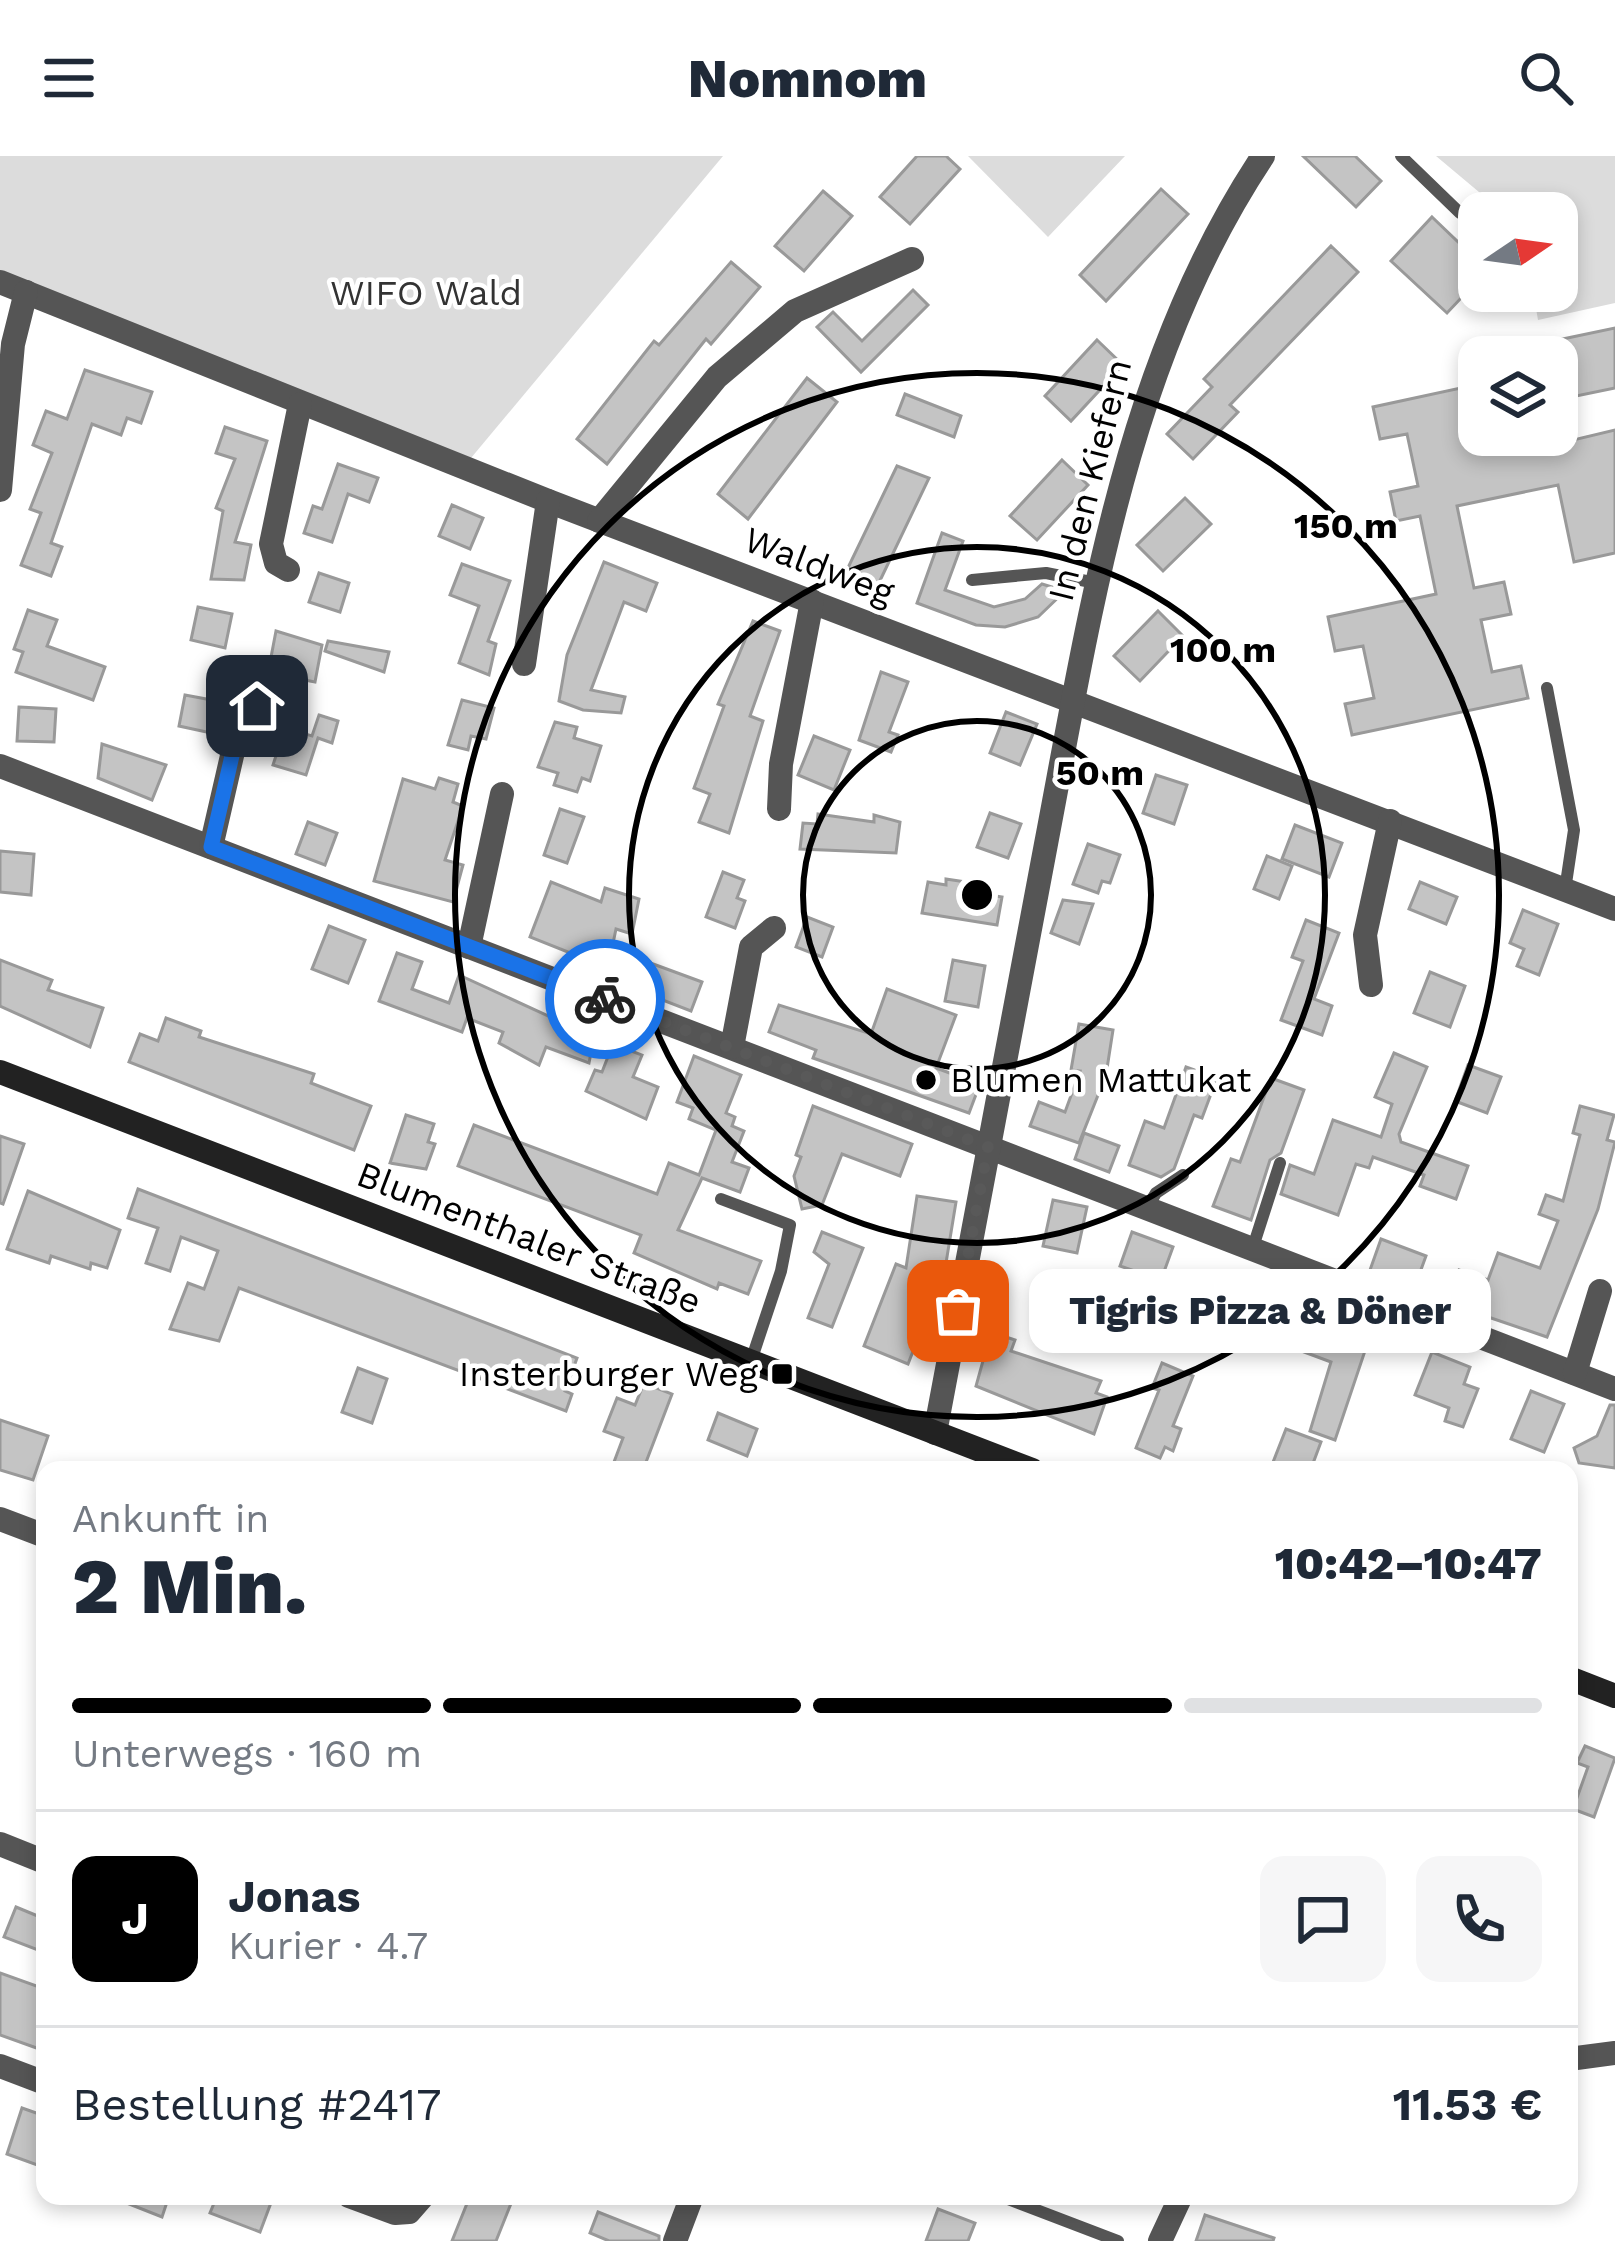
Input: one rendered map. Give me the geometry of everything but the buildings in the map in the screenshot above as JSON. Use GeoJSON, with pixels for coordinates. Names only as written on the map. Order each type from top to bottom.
{"type":"FeatureCollection","features":[{"type":"Feature","properties":{"kind":"main road","name":"Blumenthaler Straße"},"geometry":{"type":"LineString","coordinates":[[0,1072],[935,1433],[979,1460]]}},
{"type":"Feature","properties":{"kind":"main road"},"geometry":{"type":"LineString","coordinates":[[1578,1682],[1615,1696]]}},
{"type":"Feature","properties":{"kind":"street","name":"In den Kiefern"},"geometry":{"type":"LineString","coordinates":[[1073,701],[1125,467],[1160,351],[1263,156]]}},
{"type":"Feature","properties":{"kind":"street"},"geometry":{"type":"LineString","coordinates":[[598,521],[717,377],[796,311],[912,259]]}},
{"type":"Feature","properties":{"kind":"street","name":"Waldweg"},"geometry":{"type":"LineString","coordinates":[[0,282],[598,521],[1615,909]]}},
{"type":"Feature","properties":{"kind":"street"},"geometry":{"type":"LineString","coordinates":[[0,490],[13,344],[26,292]]}},
{"type":"Feature","properties":{"kind":"street"},"geometry":{"type":"LineString","coordinates":[[288,570],[276,563],[272,544],[300,404]]}},
{"type":"Feature","properties":{"kind":"street"},"geometry":{"type":"LineString","coordinates":[[524,664],[548,501]]}},
{"type":"Feature","properties":{"kind":"street"},"geometry":{"type":"LineString","coordinates":[[779,809],[781,764],[812,601]]}},
{"type":"Feature","properties":{"kind":"street"},"geometry":{"type":"LineString","coordinates":[[935,1433],[1073,701]]}},
{"type":"Feature","properties":{"kind":"street"},"geometry":{"type":"LineString","coordinates":[[211,847],[240,721],[257,706]]}},
{"type":"Feature","properties":{"kind":"street"},"geometry":{"type":"LineString","coordinates":[[0,766],[1615,1389]]}},
{"type":"Feature","properties":{"kind":"street"},"geometry":{"type":"LineString","coordinates":[[469,947],[502,794]]}},
{"type":"Feature","properties":{"kind":"street"},"geometry":{"type":"LineString","coordinates":[[1371,985],[1365,935],[1390,820]]}},
{"type":"Feature","properties":{"kind":"street"},"geometry":{"type":"LineString","coordinates":[[732,1047],[752,946],[774,928]]}},
{"type":"Feature","properties":{"kind":"street"},"geometry":{"type":"LineString","coordinates":[[1574,1373],[1600,1291]]}},
{"type":"Feature","properties":{"kind":"street"},"geometry":{"type":"LineString","coordinates":[[0,1519],[36,1533]]}},
{"type":"Feature","properties":{"kind":"street"},"geometry":{"type":"LineString","coordinates":[[0,1844],[36,1858]]}},
{"type":"Feature","properties":{"kind":"street"},"geometry":{"type":"LineString","coordinates":[[1578,2058],[1615,2053]]}},
{"type":"Feature","properties":{"kind":"street"},"geometry":{"type":"LineString","coordinates":[[0,2066],[36,2080]]}},
{"type":"Feature","properties":{"kind":"street"},"geometry":{"type":"LineString","coordinates":[[373,2205],[395,2213],[409,2212],[415,2205]]}},
{"type":"Feature","properties":{"kind":"street"},"geometry":{"type":"LineString","coordinates":[[675,2241],[689,2205]]}},
{"type":"Feature","properties":{"kind":"street"},"geometry":{"type":"LineString","coordinates":[[1160,2241],[1177,2205]]}},
{"type":"Feature","properties":{"kind":"lane"},"geometry":{"type":"LineString","coordinates":[[1401,156],[1458,211]]}},
{"type":"Feature","properties":{"kind":"lane"},"geometry":{"type":"LineString","coordinates":[[972,580],[1046,573],[1099,583]]}},
{"type":"Feature","properties":{"kind":"lane"},"geometry":{"type":"LineString","coordinates":[[1547,688],[1574,830],[1564,890]]}},
{"type":"Feature","properties":{"kind":"lane"},"geometry":{"type":"LineString","coordinates":[[1253,1247],[1280,1163]]}},
{"type":"Feature","properties":{"kind":"lane"},"geometry":{"type":"LineString","coordinates":[[1148,1206],[1156,1193],[1183,1175]]}},
{"type":"Feature","properties":{"kind":"lane"},"geometry":{"type":"LineString","coordinates":[[721,1199],[790,1226],[782,1271],[750,1362]]}},
{"type":"Feature","properties":{"kind":"lane"},"geometry":{"type":"LineString","coordinates":[[1024,2205],[1118,2241]]}},
{"type":"Feature","properties":{"kind":"green space","name":"WIFO Wald"},"geometry":{"type":"Polygon","coordinates":[[[0,156],[723,156],[471,458],[0,274],[0,156]]]}},
{"type":"Feature","properties":{"kind":"green space"},"geometry":{"type":"Polygon","coordinates":[[[968,156],[1125,156],[1048,237],[968,156]]]}},
{"type":"Feature","properties":{"kind":"green space"},"geometry":{"type":"Polygon","coordinates":[[[1436,156],[1615,156],[1615,303],[1578,311],[1578,192],[1479,192],[1436,156]]]}},
{"type":"Feature","properties":{"kind":"green space"},"geometry":{"type":"Polygon","coordinates":[[[1537,312],[1574,312],[1538,320],[1537,312]]]}},
{"type":"Feature","properties":{"kind":"way so far"},"geometry":{"type":"LineString","coordinates":[[605,999],[988,1147],[958,1311]]}},
{"type":"Feature","properties":{"kind":"place","name":"Blumen Mattukat"},"geometry":{"type":"Point","coordinates":[926,1080]}},
{"type":"Feature","properties":{"kind":"place","name":"Tigris Pizza & Döner"},"geometry":{"type":"Point","coordinates":[958,1311]}},
{"type":"Feature","properties":{"kind":"place","name":"Insterburger Weg"},"geometry":{"type":"Point","coordinates":[782,1374]}},
{"type":"Feature","properties":{"kind":"route"},"geometry":{"type":"LineString","coordinates":[[257,706],[240,721],[211,847],[605,999]]}}]}
